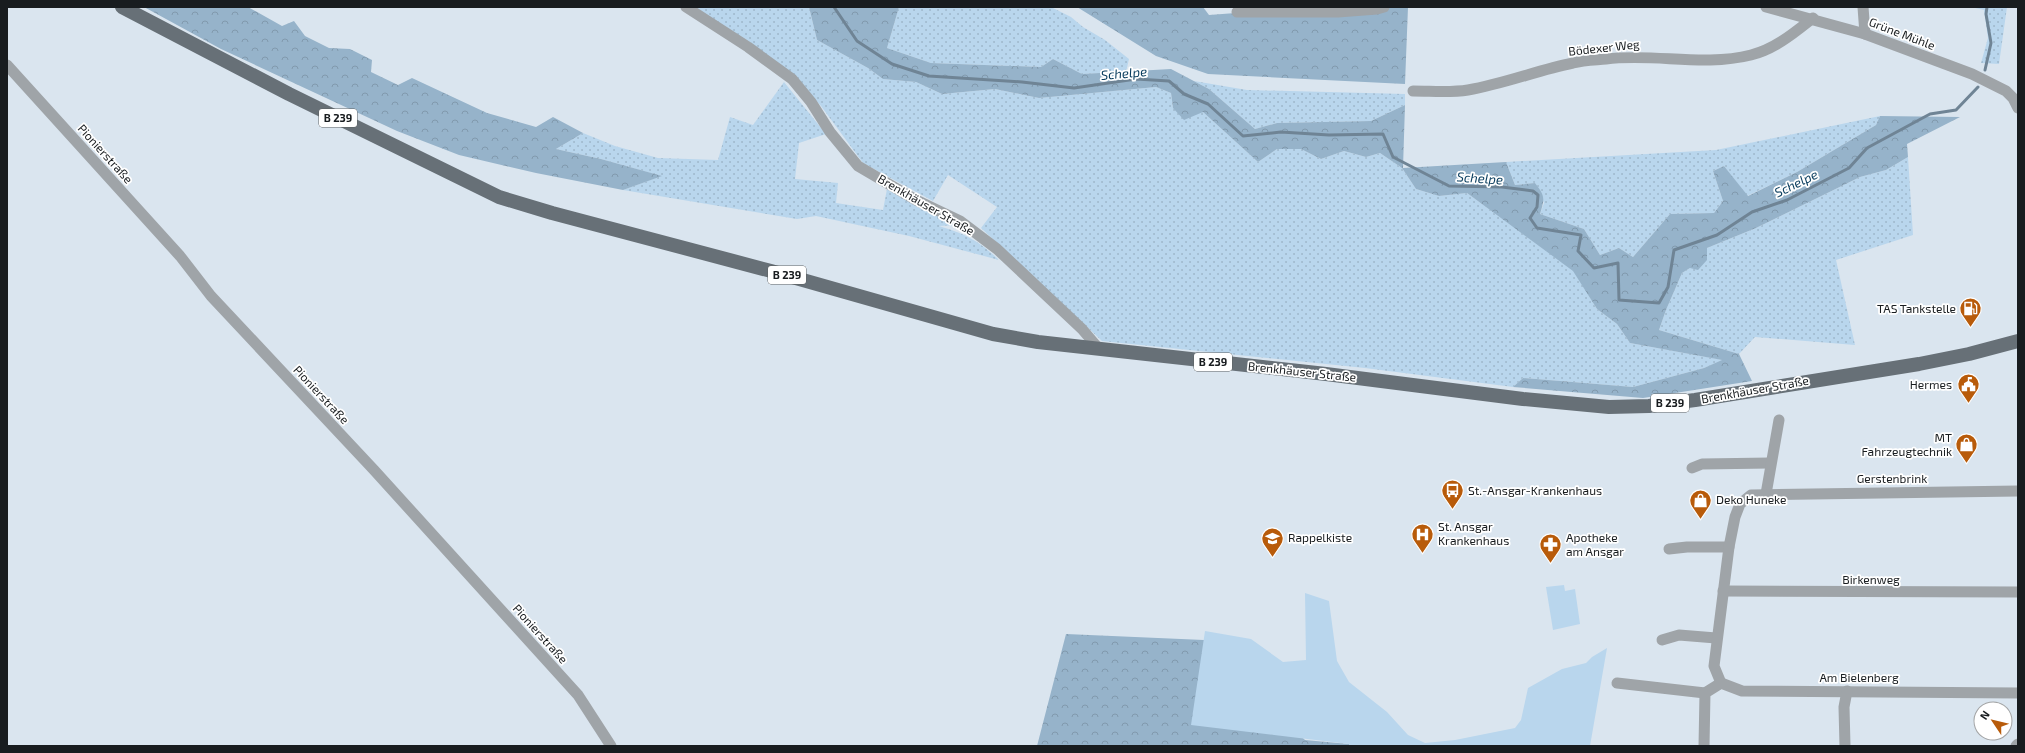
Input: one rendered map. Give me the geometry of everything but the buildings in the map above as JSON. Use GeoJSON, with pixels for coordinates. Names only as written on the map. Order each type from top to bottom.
{"type":"FeatureCollection","features":[{"type":"Feature","properties":{"kind":"main road","name":"B 239"},"geometry":{"type":"LineString","coordinates":[[122,7],[296,97],[478,187],[510,201],[771,271],[993,334],[1052,344],[1099,349]]}},
{"type":"Feature","properties":{"kind":"main road","name":"Brenkhäuser Straße"},"geometry":{"type":"LineString","coordinates":[[1099,349],[1326,374],[1523,399],[1609,407],[1649,406],[1695,400],[1919,364],[1969,354],[2018,341]]}},
{"type":"Feature","properties":{"kind":"street","name":"Brenkhäuser Straße"},"geometry":{"type":"LineString","coordinates":[[686,7],[748,47],[792,80],[811,102],[830,132],[858,166],[916,200],[960,221],[997,249],[1082,329],[1099,349]]}},
{"type":"Feature","properties":{"kind":"street"},"geometry":{"type":"LineString","coordinates":[[1237,12],[1338,12],[1377,9],[1384,7]]}},
{"type":"Feature","properties":{"kind":"street","name":"Grüne Mühle"},"geometry":{"type":"LineString","coordinates":[[1766,7],[1813,18],[1865,34],[1992,83],[2006,91],[2013,98],[2018,108]]}},
{"type":"Feature","properties":{"kind":"street"},"geometry":{"type":"LineString","coordinates":[[1863,7],[1865,34]]}},
{"type":"Feature","properties":{"kind":"street","name":"Bödexer Weg"},"geometry":{"type":"LineString","coordinates":[[1414,91],[1444,92],[1467,90],[1496,84],[1574,63],[1607,58],[1652,57],[1702,61],[1750,55],[1767,50],[1791,36],[1813,18]]}},
{"type":"Feature","properties":{"kind":"street","name":"Pionierstraße"},"geometry":{"type":"LineString","coordinates":[[7,65],[180,256],[211,296],[374,470],[578,695],[611,746]]}},
{"type":"Feature","properties":{"kind":"street"},"geometry":{"type":"LineString","coordinates":[[1766,494],[1770,463],[1779,420]]}},
{"type":"Feature","properties":{"kind":"street"},"geometry":{"type":"LineString","coordinates":[[1692,468],[1702,464],[1770,463]]}},
{"type":"Feature","properties":{"kind":"street","name":"Gerstenbrink"},"geometry":{"type":"LineString","coordinates":[[1721,683],[1714,666],[1716,638],[1729,547],[1735,516],[1740,504],[1751,495],[2018,491]]}},
{"type":"Feature","properties":{"kind":"street"},"geometry":{"type":"LineString","coordinates":[[1669,549],[1687,547],[1729,547]]}},
{"type":"Feature","properties":{"kind":"street","name":"Birkenweg"},"geometry":{"type":"LineString","coordinates":[[1723,591],[2018,592]]}},
{"type":"Feature","properties":{"kind":"street"},"geometry":{"type":"LineString","coordinates":[[1662,640],[1679,635],[1716,638]]}},
{"type":"Feature","properties":{"kind":"street"},"geometry":{"type":"LineString","coordinates":[[1617,683],[1705,692],[1721,683]]}},
{"type":"Feature","properties":{"kind":"street","name":"Am Bielenberg"},"geometry":{"type":"LineString","coordinates":[[1721,683],[1742,691],[2018,693]]}},
{"type":"Feature","properties":{"kind":"street"},"geometry":{"type":"LineString","coordinates":[[1845,746],[1844,707],[1847,691]]}},
{"type":"Feature","properties":{"kind":"street"},"geometry":{"type":"LineString","coordinates":[[1704,746],[1705,692]]}},
{"type":"Feature","properties":{"kind":"shaded area"},"geometry":{"type":"Polygon","coordinates":[[[690,7],[809,7],[817,40],[868,68],[883,79],[916,82],[942,94],[995,89],[1039,98],[1156,87],[1171,93],[1173,108],[1203,112],[1258,162],[1277,149],[1301,149],[1321,159],[1344,151],[1366,157],[1380,153],[1402,168],[1416,189],[1439,196],[1467,193],[1574,271],[1597,309],[1617,324],[1630,343],[1723,360],[1704,368],[1633,387],[1523,378],[1513,387],[1365,368],[1102,341],[981,228],[997,207],[948,175],[933,201],[863,163],[821,106],[794,78],[690,7]]]}},
{"type":"Feature","properties":{"kind":"shaded area"},"geometry":{"type":"Polygon","coordinates":[[[899,7],[1051,7],[1071,17],[1083,27],[1105,40],[1129,59],[1126,72],[1082,74],[1053,59],[1041,67],[931,63],[887,48],[899,7]]]}},
{"type":"Feature","properties":{"kind":"shaded area"},"geometry":{"type":"Polygon","coordinates":[[[1971,7],[2007,7],[1999,64],[1981,63],[1988,38],[1984,10],[1971,7]]]}},
{"type":"Feature","properties":{"kind":"shaded area"},"geometry":{"type":"Polygon","coordinates":[[[1194,81],[1247,90],[1405,94],[1405,105],[1371,121],[1277,123],[1255,129],[1209,89],[1194,81]]]}},
{"type":"Feature","properties":{"kind":"shaded area"},"geometry":{"type":"Polygon","coordinates":[[[784,82],[826,134],[799,143],[795,179],[838,183],[836,203],[883,210],[887,189],[957,225],[939,226],[971,238],[999,260],[909,236],[816,216],[797,219],[623,190],[661,176],[601,159],[556,149],[583,133],[615,146],[658,158],[718,160],[730,117],[753,125],[784,82]]]}},
{"type":"Feature","properties":{"kind":"shaded area"},"geometry":{"type":"Polygon","coordinates":[[[1880,116],[1876,125],[1797,172],[1747,196],[1724,166],[1713,171],[1723,201],[1714,213],[1670,214],[1633,257],[1619,248],[1600,255],[1584,229],[1540,214],[1544,203],[1535,183],[1515,185],[1506,162],[1716,150],[1880,116]]]}},
{"type":"Feature","properties":{"kind":"shaded area"},"geometry":{"type":"Polygon","coordinates":[[[1908,157],[1913,235],[1836,260],[1855,345],[1755,337],[1739,354],[1659,330],[1682,273],[1690,268],[1707,248],[1756,228],[1860,177],[1886,170],[1908,157]]]}},
{"type":"Feature","properties":{"kind":"shaded area"},"geometry":{"type":"Polygon","coordinates":[[[1564,585],[1565,591],[1575,589],[1580,624],[1553,630],[1546,587],[1564,585]]]}},
{"type":"Feature","properties":{"kind":"shaded area"},"geometry":{"type":"Polygon","coordinates":[[[1305,593],[1329,601],[1337,661],[1349,682],[1387,712],[1408,735],[1425,743],[1455,740],[1515,728],[1521,720],[1528,688],[1562,669],[1586,663],[1592,657],[1607,648],[1590,746],[1349,746],[1349,744],[1191,725],[1205,631],[1251,639],[1283,662],[1306,660],[1305,593]]]}},
{"type":"Feature","properties":{"kind":"green space"},"geometry":{"type":"Polygon","coordinates":[[[144,7],[248,7],[282,26],[294,21],[305,36],[329,48],[350,49],[372,60],[371,72],[398,85],[412,78],[487,113],[536,127],[553,117],[583,133],[556,149],[601,159],[662,176],[623,190],[536,173],[459,155],[397,131],[221,49],[144,7]]]}},
{"type":"Feature","properties":{"kind":"green space"},"geometry":{"type":"Polygon","coordinates":[[[809,7],[899,7],[887,48],[931,63],[1041,67],[1053,59],[1082,74],[1171,69],[1209,89],[1255,129],[1277,123],[1371,121],[1405,105],[1403,168],[1506,162],[1515,185],[1535,183],[1541,191],[1543,204],[1540,214],[1584,229],[1600,255],[1619,248],[1633,257],[1670,214],[1714,213],[1723,201],[1713,171],[1724,166],[1748,196],[1797,172],[1876,125],[1880,116],[1960,117],[1907,144],[1908,157],[1886,170],[1860,177],[1756,228],[1707,248],[1707,260],[1698,270],[1690,268],[1682,273],[1659,330],[1739,354],[1752,381],[1643,398],[1513,387],[1523,378],[1633,387],[1704,368],[1722,360],[1630,343],[1617,324],[1597,309],[1573,271],[1467,193],[1439,196],[1416,189],[1402,168],[1380,153],[1366,157],[1344,151],[1321,159],[1301,149],[1277,149],[1258,162],[1203,112],[1184,120],[1173,108],[1171,93],[1156,87],[1039,98],[995,89],[942,94],[916,82],[883,79],[868,68],[817,40],[809,7]]]}},
{"type":"Feature","properties":{"kind":"green space"},"geometry":{"type":"Polygon","coordinates":[[[1077,7],[1203,7],[1209,15],[1314,7],[1408,7],[1405,84],[1208,74],[1156,56],[1077,7]]]}},
{"type":"Feature","properties":{"kind":"green space"},"geometry":{"type":"Polygon","coordinates":[[[1066,634],[1204,640],[1305,740],[1349,744],[1349,746],[1037,746],[1066,634]]]}},
{"type":"Feature","properties":{"kind":"waterway","name":"Schelpe"},"geometry":{"type":"LineString","coordinates":[[834,7],[857,41],[892,64],[929,76],[1022,82],[1074,88],[1136,79],[1169,81],[1184,94],[1208,104],[1243,136],[1281,132],[1329,135],[1383,134],[1393,157],[1449,186],[1502,187],[1533,191],[1538,195],[1537,207],[1530,218],[1537,228],[1581,235],[1578,251],[1594,268],[1618,263],[1619,300],[1659,303],[1668,287],[1674,250],[1717,235],[1752,212],[1787,200],[1849,168],[1867,148],[1930,114],[1956,110],[1978,87]]}},
{"type":"Feature","properties":{"kind":"waterway","name":"Schelpe"},"geometry":{"type":"LineString","coordinates":[[1985,70],[1991,43],[1986,14],[1987,7]]}},
{"type":"Feature","properties":{"kind":"place","name":"TAS Tankstelle"},"geometry":{"type":"Point","coordinates":[1971,328]}},
{"type":"Feature","properties":{"kind":"place","name":"Hermes"},"geometry":{"type":"Point","coordinates":[1968,404]}},
{"type":"Feature","properties":{"kind":"place","name":"MT Fahrzeugtechnik"},"geometry":{"type":"Point","coordinates":[1967,464]}},
{"type":"Feature","properties":{"kind":"place","name":"St.-Ansgar-Krankenhaus"},"geometry":{"type":"Point","coordinates":[1452,510]}},
{"type":"Feature","properties":{"kind":"place","name":"Deko Huneke"},"geometry":{"type":"Point","coordinates":[1700,520]}},
{"type":"Feature","properties":{"kind":"place","name":"St. Ansgar Krankenhaus"},"geometry":{"type":"Point","coordinates":[1423,554]}},
{"type":"Feature","properties":{"kind":"place","name":"Rappelkiste"},"geometry":{"type":"Point","coordinates":[1273,558]}},
{"type":"Feature","properties":{"kind":"place","name":"Apotheke am Ansgar"},"geometry":{"type":"Point","coordinates":[1551,564]}}]}
